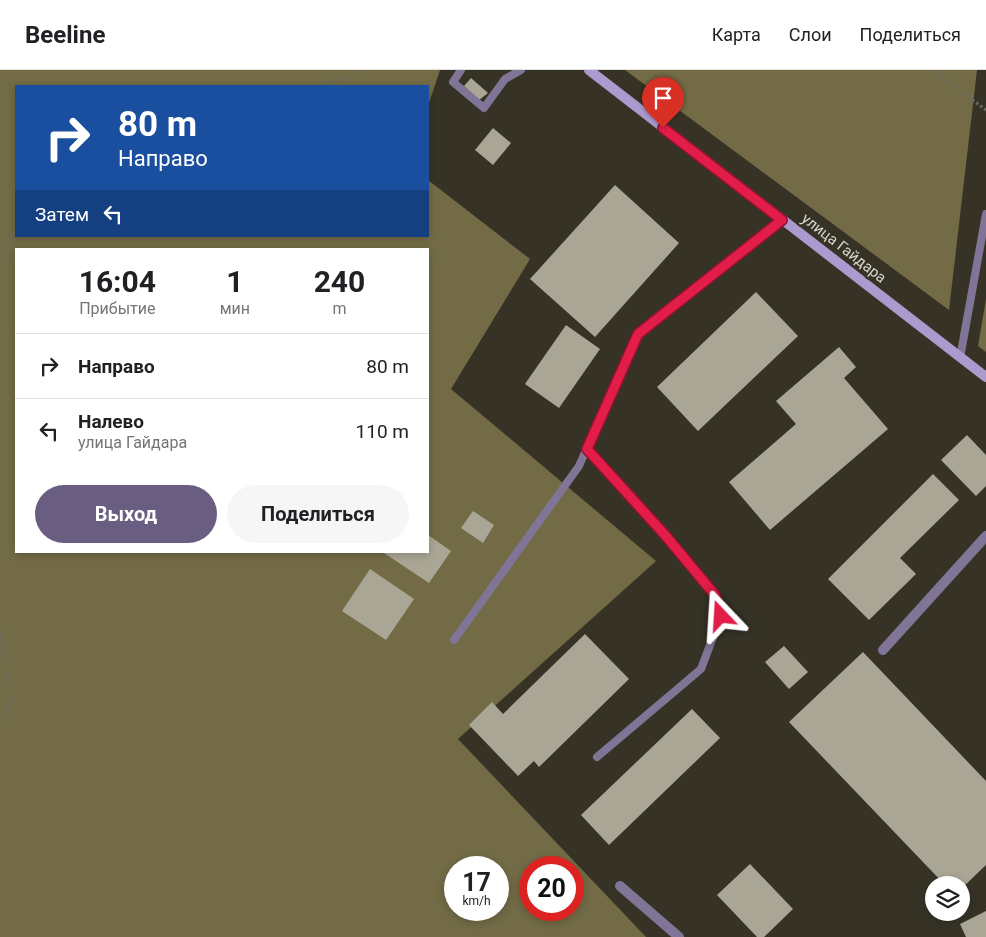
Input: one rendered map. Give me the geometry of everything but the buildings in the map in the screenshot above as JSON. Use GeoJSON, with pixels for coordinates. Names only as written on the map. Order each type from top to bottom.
{"type":"FeatureCollection","features":[{"type":"Feature","properties":{"kind":"street","name":"улица Гайдара"},"geometry":{"type":"LineString","coordinates":[[589,70],[986,377]]}},
{"type":"Feature","properties":{"kind":"street"},"geometry":{"type":"LineString","coordinates":[[883,650],[986,536]]}},
{"type":"Feature","properties":{"kind":"street"},"geometry":{"type":"LineString","coordinates":[[620,886],[680,937]]}},
{"type":"Feature","properties":{"kind":"lane"},"geometry":{"type":"LineString","coordinates":[[461,70],[453,82],[484,108],[505,79],[521,70]]}},
{"type":"Feature","properties":{"kind":"lane"},"geometry":{"type":"LineString","coordinates":[[960,358],[986,214]]}},
{"type":"Feature","properties":{"kind":"lane"},"geometry":{"type":"LineString","coordinates":[[454,640],[579,466],[638,334],[782,220]]}},
{"type":"Feature","properties":{"kind":"lane"},"geometry":{"type":"LineString","coordinates":[[587,449],[665,535],[715,595],[721,616],[701,668],[597,757]]}},
{"type":"Feature","properties":{"kind":"path"},"geometry":{"type":"LineString","coordinates":[[317,85],[349,77],[357,70]]}},
{"type":"Feature","properties":{"kind":"path"},"geometry":{"type":"LineString","coordinates":[[932,70],[986,110]]}},
{"type":"Feature","properties":{"kind":"path"},"geometry":{"type":"LineString","coordinates":[[0,260],[15,235]]}},
{"type":"Feature","properties":{"kind":"path"},"geometry":{"type":"LineString","coordinates":[[0,627],[12,704],[0,724]]}},
{"type":"Feature","properties":{"kind":"shaded area"},"geometry":{"type":"Polygon","coordinates":[[[0,70],[440,70],[429,103],[429,85],[15,85],[15,237],[429,237],[429,181],[530,259],[451,389],[656,561],[458,739],[569,856],[519,856],[519,921],[584,921],[584,872],[646,937],[0,937],[0,70]]]}},
{"type":"Feature","properties":{"kind":"shaded area"},"geometry":{"type":"Polygon","coordinates":[[[625,70],[977,70],[949,310],[625,70]]]}},
{"type":"Feature","properties":{"kind":"shaded area"},"geometry":{"type":"Polygon","coordinates":[[[986,299],[986,352],[978,346],[986,299]]]}},
{"type":"Feature","properties":{"kind":"route"},"geometry":{"type":"LineString","coordinates":[[663,128],[782,220],[638,334],[587,449],[665,535],[715,595],[721,616]]}}]}
